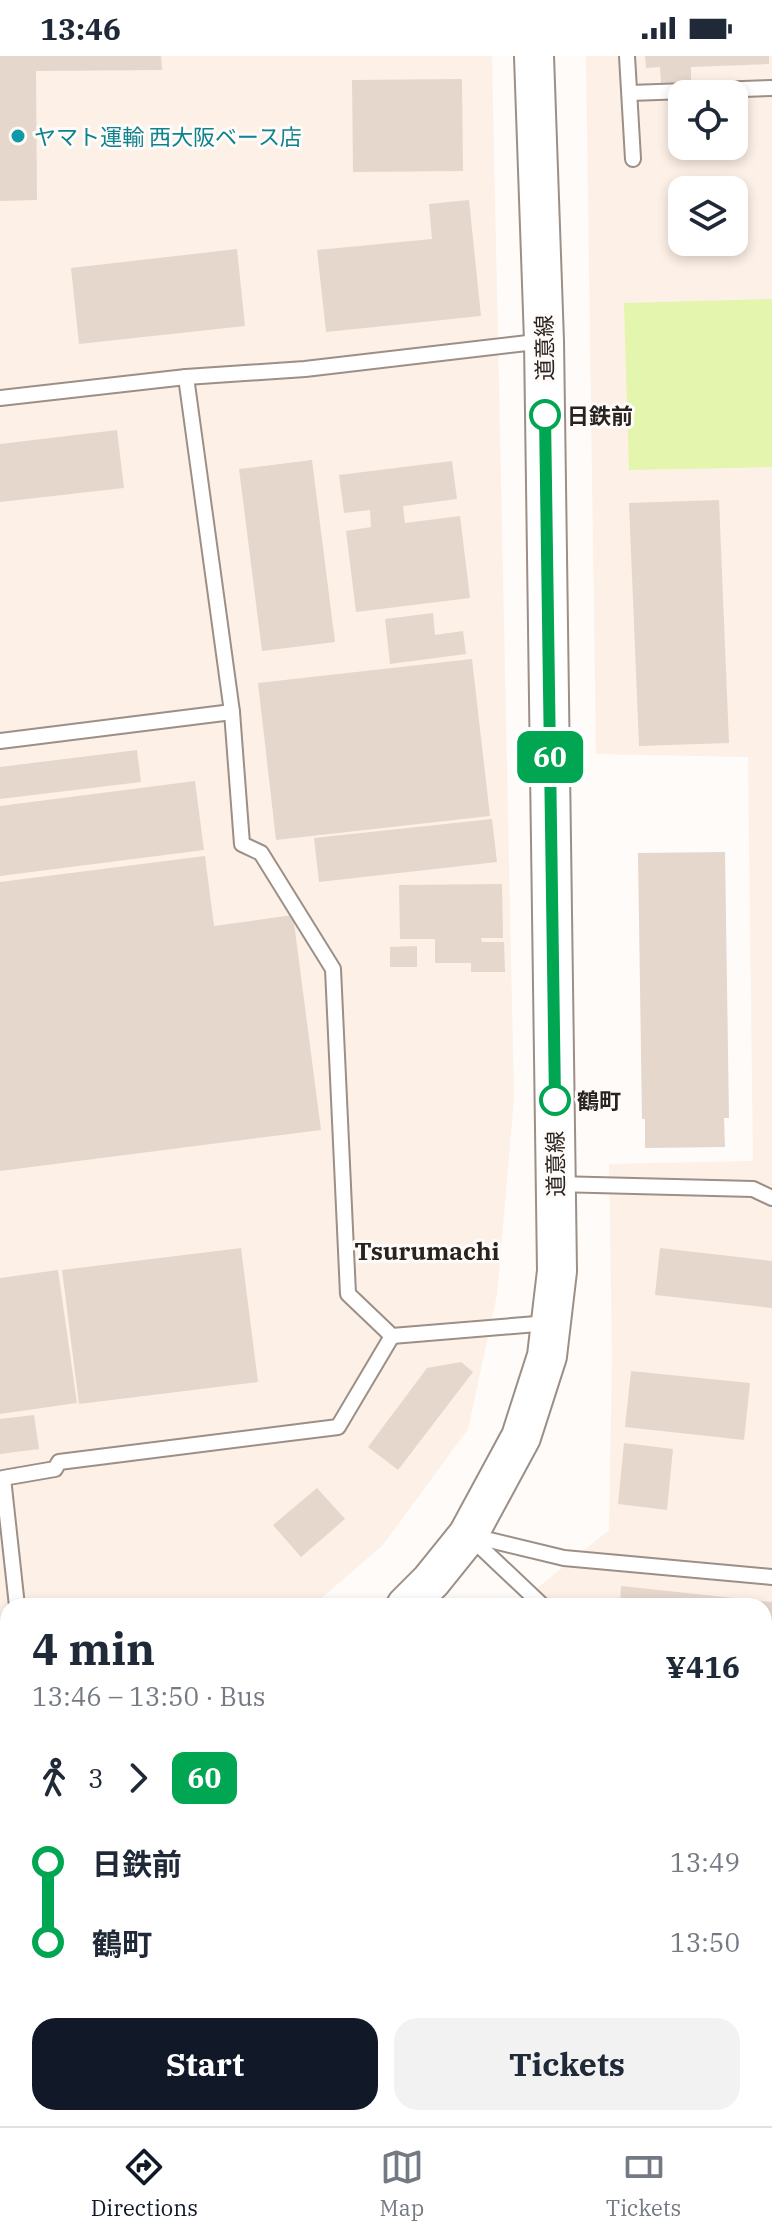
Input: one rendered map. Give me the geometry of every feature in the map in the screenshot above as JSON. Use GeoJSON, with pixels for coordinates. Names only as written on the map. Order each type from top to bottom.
{"type":"FeatureCollection","features":[{"type":"Feature","properties":{"kind":"street","name":"道意線"},"geometry":{"type":"LineString","coordinates":[[414,1598],[468,1535],[521,1437],[547,1356],[557,1271],[544,341],[534,56]]}},
{"type":"Feature","properties":{"kind":"lane"},"geometry":{"type":"LineString","coordinates":[[627,56],[633,159]]}},
{"type":"Feature","properties":{"kind":"lane"},"geometry":{"type":"LineString","coordinates":[[630,93],[772,88]]}},
{"type":"Feature","properties":{"kind":"lane"},"geometry":{"type":"LineString","coordinates":[[0,398],[186,377],[305,369],[544,341]]}},
{"type":"Feature","properties":{"kind":"lane"},"geometry":{"type":"LineString","coordinates":[[186,377],[232,712],[242,844],[261,853],[333,969],[348,1294],[392,1336],[553,1322]]}},
{"type":"Feature","properties":{"kind":"lane"},"geometry":{"type":"LineString","coordinates":[[0,741],[232,712]]}},
{"type":"Feature","properties":{"kind":"lane"},"geometry":{"type":"LineString","coordinates":[[555,1184],[753,1189],[772,1198]]}},
{"type":"Feature","properties":{"kind":"lane"},"geometry":{"type":"LineString","coordinates":[[16,1598],[3,1478],[55,1469],[59,1462],[338,1427],[392,1336]]}},
{"type":"Feature","properties":{"kind":"lane"},"geometry":{"type":"LineString","coordinates":[[468,1535],[564,1558],[772,1577]]}},
{"type":"Feature","properties":{"kind":"lane"},"geometry":{"type":"LineString","coordinates":[[468,1535],[535,1598]]}},
{"type":"Feature","properties":{"kind":"shaded area"},"geometry":{"type":"Polygon","coordinates":[[[0,56],[492,56],[514,1099],[497,1295],[468,1429],[383,1545],[321,1598],[0,1598],[0,56]]]}},
{"type":"Feature","properties":{"kind":"shaded area"},"geometry":{"type":"Polygon","coordinates":[[[586,56],[772,56],[772,1598],[525,1598],[609,1530],[612,1355],[609,1164],[753,1161],[748,757],[596,754],[586,56]]]}},
{"type":"Feature","properties":{"kind":"green space"},"geometry":{"type":"Polygon","coordinates":[[[772,299],[772,467],[629,470],[624,303],[772,299]]]}},
{"type":"Feature","properties":{"kind":"building","name":"ヤマト運輸 西大阪ベース店"},"geometry":{"type":"Polygon","coordinates":[[[0,56],[161,56],[162,70],[36,71],[37,200],[0,201],[0,56]]]}},
{"type":"Feature","properties":{"kind":"building"},"geometry":{"type":"Polygon","coordinates":[[[645,56],[769,56],[769,64],[691,67],[691,80],[668,80],[668,83],[661,83],[660,67],[646,68],[645,56]]]}},
{"type":"Feature","properties":{"kind":"building"},"geometry":{"type":"Polygon","coordinates":[[[462,79],[463,171],[353,172],[352,80],[462,79]]]}},
{"type":"Feature","properties":{"kind":"building"},"geometry":{"type":"Polygon","coordinates":[[[469,200],[481,316],[326,332],[317,250],[432,239],[429,204],[469,200]]]}},
{"type":"Feature","properties":{"kind":"building"},"geometry":{"type":"Polygon","coordinates":[[[237,249],[245,326],[79,344],[71,268],[237,249]]]}},
{"type":"Feature","properties":{"kind":"building"},"geometry":{"type":"Polygon","coordinates":[[[117,430],[124,488],[0,502],[0,444],[117,430]]]}},
{"type":"Feature","properties":{"kind":"building"},"geometry":{"type":"Polygon","coordinates":[[[312,460],[335,642],[262,651],[239,469],[312,460]]]}},
{"type":"Feature","properties":{"kind":"building"},"geometry":{"type":"Polygon","coordinates":[[[452,461],[457,499],[403,506],[405,523],[460,516],[470,598],[356,612],[346,531],[371,527],[370,510],[344,513],[339,475],[452,461]]]}},
{"type":"Feature","properties":{"kind":"building"},"geometry":{"type":"Polygon","coordinates":[[[719,500],[729,743],[639,746],[629,503],[719,500]]]}},
{"type":"Feature","properties":{"kind":"building"},"geometry":{"type":"Polygon","coordinates":[[[433,613],[435,635],[463,631],[466,654],[390,664],[385,619],[433,613]]]}},
{"type":"Feature","properties":{"kind":"building"},"geometry":{"type":"Polygon","coordinates":[[[472,659],[490,816],[276,840],[258,683],[472,659]]]}},
{"type":"Feature","properties":{"kind":"building"},"geometry":{"type":"Polygon","coordinates":[[[137,750],[141,782],[0,799],[0,767],[137,750]]]}},
{"type":"Feature","properties":{"kind":"building"},"geometry":{"type":"Polygon","coordinates":[[[195,781],[204,850],[0,876],[0,806],[195,781]]]}},
{"type":"Feature","properties":{"kind":"building"},"geometry":{"type":"Polygon","coordinates":[[[492,819],[497,862],[319,882],[314,838],[492,819]]]}},
{"type":"Feature","properties":{"kind":"building"},"geometry":{"type":"Polygon","coordinates":[[[725,852],[729,1118],[724,1118],[725,1147],[645,1148],[638,853],[725,852]]]}},
{"type":"Feature","properties":{"kind":"building"},"geometry":{"type":"Polygon","coordinates":[[[205,856],[214,926],[293,915],[321,1130],[0,1171],[0,882],[205,856]]]}},
{"type":"Feature","properties":{"kind":"building"},"geometry":{"type":"Polygon","coordinates":[[[502,884],[503,938],[481,938],[482,942],[504,942],[505,972],[471,972],[471,963],[435,963],[435,939],[400,939],[399,885],[502,884]]]}},
{"type":"Feature","properties":{"kind":"building"},"geometry":{"type":"Polygon","coordinates":[[[417,946],[417,967],[390,967],[390,947],[417,946]]]}},
{"type":"Feature","properties":{"kind":"building"},"geometry":{"type":"Polygon","coordinates":[[[241,1248],[258,1382],[79,1404],[62,1270],[241,1248]]]}},
{"type":"Feature","properties":{"kind":"building"},"geometry":{"type":"Polygon","coordinates":[[[660,1248],[772,1261],[772,1308],[655,1295],[660,1248]]]}},
{"type":"Feature","properties":{"kind":"building"},"geometry":{"type":"Polygon","coordinates":[[[58,1270],[77,1403],[0,1414],[0,1278],[58,1270]]]}},
{"type":"Feature","properties":{"kind":"building"},"geometry":{"type":"Polygon","coordinates":[[[461,1362],[473,1372],[398,1470],[368,1447],[427,1368],[461,1362]]]}},
{"type":"Feature","properties":{"kind":"building"},"geometry":{"type":"Polygon","coordinates":[[[631,1371],[750,1383],[744,1440],[625,1427],[631,1371]]]}},
{"type":"Feature","properties":{"kind":"building"},"geometry":{"type":"Polygon","coordinates":[[[34,1415],[39,1449],[0,1454],[0,1419],[34,1415]]]}},
{"type":"Feature","properties":{"kind":"building"},"geometry":{"type":"Polygon","coordinates":[[[624,1443],[673,1449],[667,1510],[618,1504],[624,1443]]]}},
{"type":"Feature","properties":{"kind":"building"},"geometry":{"type":"Polygon","coordinates":[[[317,1488],[345,1519],[301,1557],[273,1525],[317,1488]]]}},
{"type":"Feature","properties":{"kind":"building"},"geometry":{"type":"Polygon","coordinates":[[[621,1586],[734,1598],[620,1598],[621,1586]]]}},
{"type":"Feature","properties":{"kind":"bus line","name":"60"},"geometry":{"type":"LineString","coordinates":[[545,415],[555,1100]]}},
{"type":"Feature","properties":{"kind":"place","name":"ヤマト運輸 西大阪ベース店"},"geometry":{"type":"Point","coordinates":[18,136]}},
{"type":"Feature","properties":{"kind":"place","name":"日鉄前"},"geometry":{"type":"Point","coordinates":[545,415]}},
{"type":"Feature","properties":{"kind":"place","name":"鶴町"},"geometry":{"type":"Point","coordinates":[555,1100]}},
{"type":"Feature","properties":{"kind":"district","name":"Tsurumachi"},"geometry":{"type":"Point","coordinates":[427,1251]}}]}
